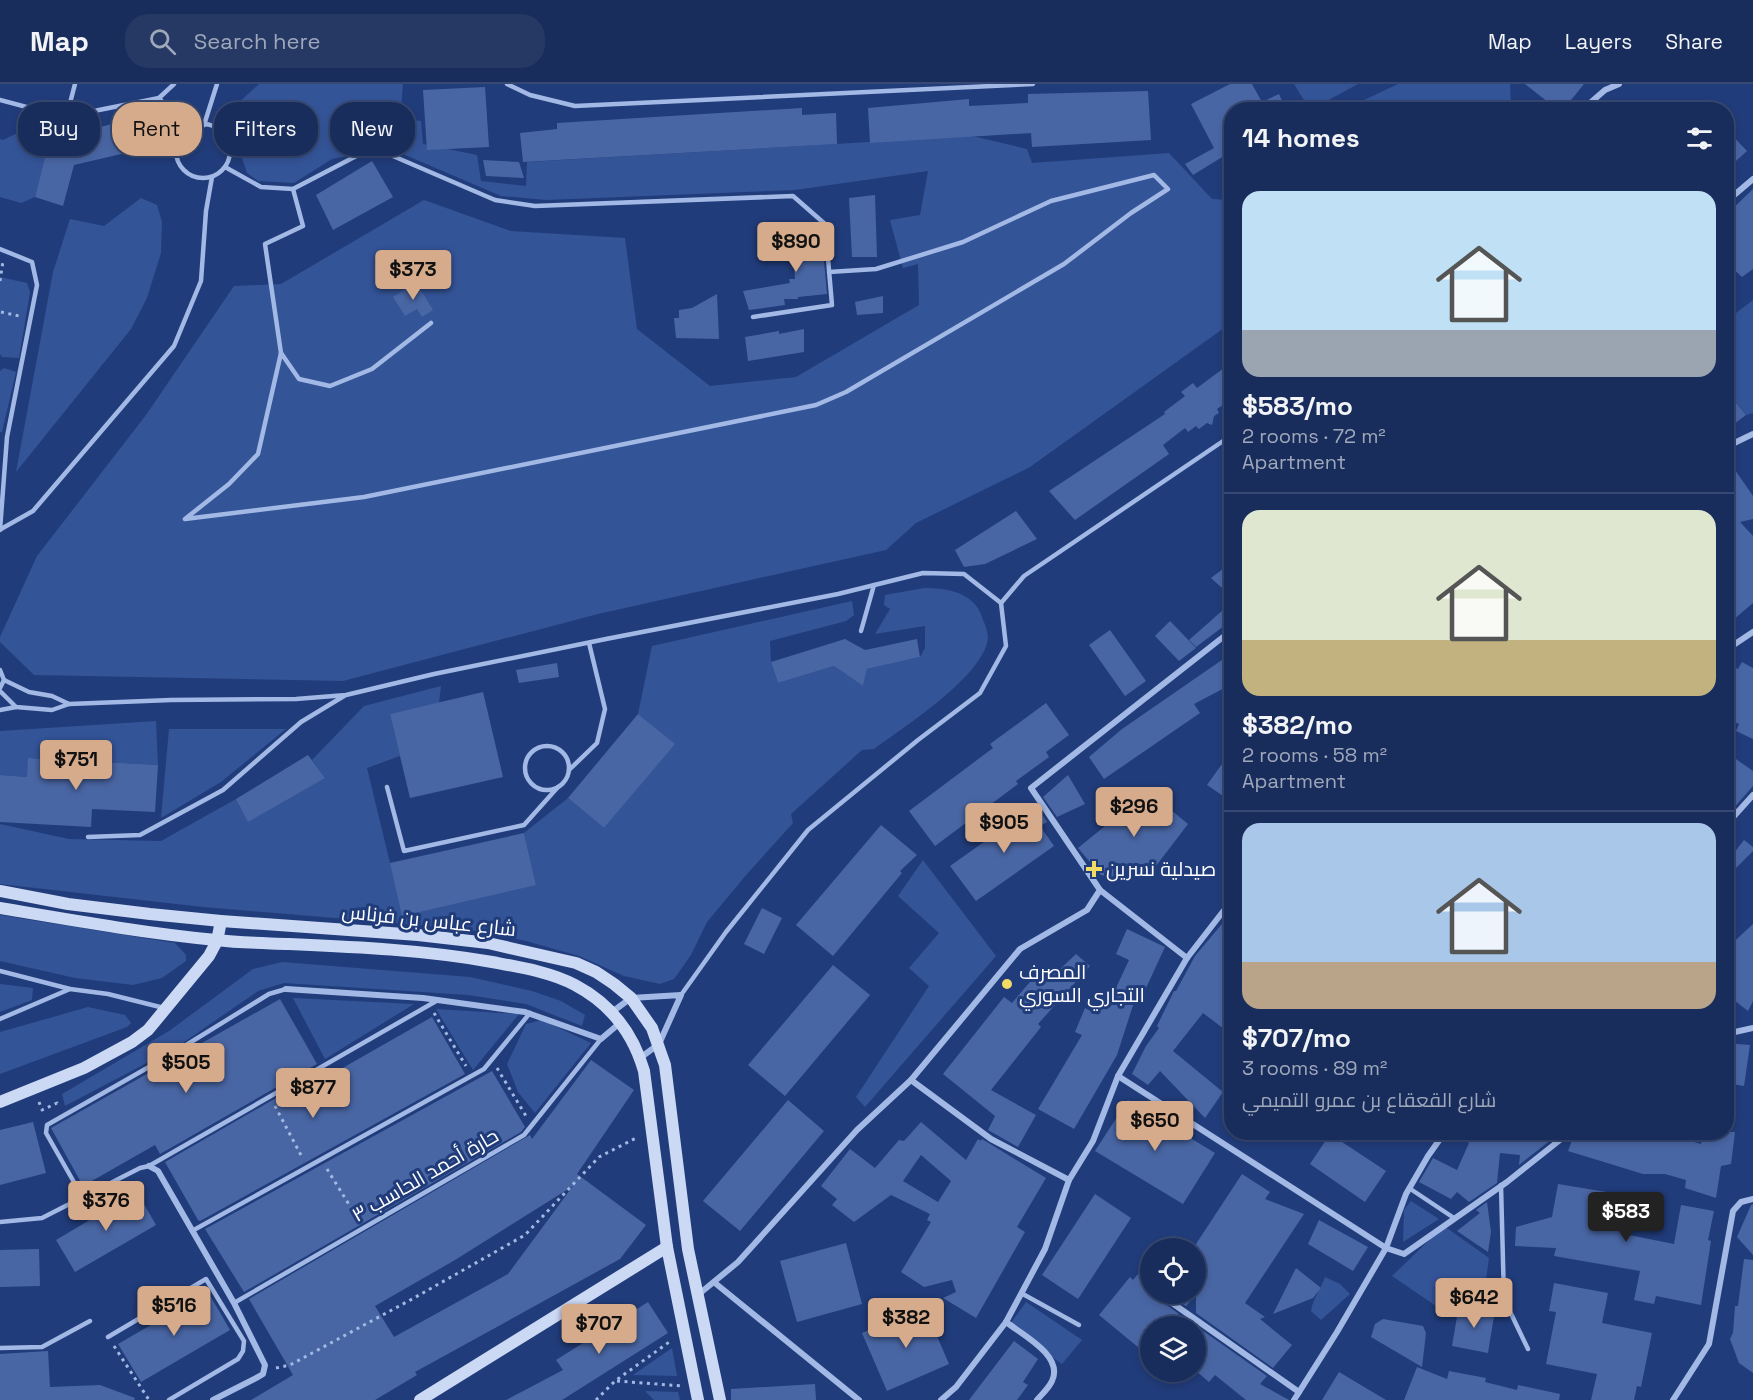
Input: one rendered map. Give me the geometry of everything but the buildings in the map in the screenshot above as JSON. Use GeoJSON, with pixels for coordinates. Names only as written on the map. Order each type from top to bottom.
{"type":"FeatureCollection","features":[{"type":"Feature","properties":{"kind":"main road","name":"شارع عباس بن فرناس"},"geometry":{"type":"LineString","coordinates":[[0,891],[68,904],[221,921],[418,935],[499,945],[576,963],[614,984],[631,998],[652,1028],[665,1065],[688,1249],[720,1400]]}},
{"type":"Feature","properties":{"kind":"main road","name":"شارع عباس بن فرناس"},"geometry":{"type":"LineString","coordinates":[[0,908],[67,920],[217,940],[425,952],[511,965],[573,983],[592,994],[621,1022],[640,1058],[644,1071],[667,1247],[698,1400]]}},
{"type":"Feature","properties":{"kind":"main road"},"geometry":{"type":"LineString","coordinates":[[0,1102],[84,1068],[132,1042],[148,1030],[197,972],[217,940],[221,921]]}},
{"type":"Feature","properties":{"kind":"main road"},"geometry":{"type":"LineString","coordinates":[[420,1400],[667,1247],[688,1249]]}},
{"type":"Feature","properties":{"kind":"street"},"geometry":{"type":"LineString","coordinates":[[1591,102],[1605,90],[1619,84]]}},
{"type":"Feature","properties":{"kind":"street"},"geometry":{"type":"LineString","coordinates":[[1734,195],[1753,179]]}},
{"type":"Feature","properties":{"kind":"street"},"geometry":{"type":"LineString","coordinates":[[1734,443],[1753,434]]}},
{"type":"Feature","properties":{"kind":"street"},"geometry":{"type":"LineString","coordinates":[[1734,645],[1753,632]]}},
{"type":"Feature","properties":{"kind":"street"},"geometry":{"type":"LineString","coordinates":[[1187,958],[1100,890],[1031,788],[1224,636]]}},
{"type":"Feature","properties":{"kind":"street"},"geometry":{"type":"LineString","coordinates":[[1734,816],[1753,795]]}},
{"type":"Feature","properties":{"kind":"street"},"geometry":{"type":"LineString","coordinates":[[698,1295],[738,1262],[857,1130],[912,1080],[1020,950],[1087,910],[1100,890]]}},
{"type":"Feature","properties":{"kind":"street"},"geometry":{"type":"LineString","coordinates":[[941,1400],[956,1388],[1006,1322],[1046,1249],[1070,1180],[1093,1141],[1118,1076],[1187,958],[1224,910]]}},
{"type":"Feature","properties":{"kind":"street"},"geometry":{"type":"LineString","coordinates":[[286,989],[438,1000],[530,1013],[601,1038],[621,1022]]}},
{"type":"Feature","properties":{"kind":"street"},"geometry":{"type":"LineString","coordinates":[[612,1012],[631,998],[681,995],[659,1044],[640,1058]]}},
{"type":"Feature","properties":{"kind":"street"},"geometry":{"type":"LineString","coordinates":[[1734,1032],[1753,1028]]}},
{"type":"Feature","properties":{"kind":"street"},"geometry":{"type":"LineString","coordinates":[[1118,1076],[1386,1248],[1404,1254],[1507,1182],[1560,1140]]}},
{"type":"Feature","properties":{"kind":"street"},"geometry":{"type":"LineString","coordinates":[[912,1080],[991,1139],[1070,1180]]}},
{"type":"Feature","properties":{"kind":"street"},"geometry":{"type":"LineString","coordinates":[[1294,1400],[1386,1248],[1409,1188],[1440,1140]]}},
{"type":"Feature","properties":{"kind":"street"},"geometry":{"type":"LineString","coordinates":[[149,1166],[158,1171],[234,1303],[264,1362],[265,1370],[258,1377],[213,1400]]}},
{"type":"Feature","properties":{"kind":"street"},"geometry":{"type":"LineString","coordinates":[[1673,1400],[1709,1344],[1733,1211],[1741,1202],[1753,1199]]}},
{"type":"Feature","properties":{"kind":"street"},"geometry":{"type":"LineString","coordinates":[[715,1283],[859,1400]]}},
{"type":"Feature","properties":{"kind":"street"},"geometry":{"type":"LineString","coordinates":[[1174,1304],[1299,1392]]}},
{"type":"Feature","properties":{"kind":"street"},"geometry":{"type":"LineString","coordinates":[[1006,1322],[1049,1355],[1055,1366],[1053,1381],[1037,1400]]}},
{"type":"Feature","properties":{"kind":"lane"},"geometry":{"type":"LineString","coordinates":[[69,102],[75,84]]}},
{"type":"Feature","properties":{"kind":"lane"},"geometry":{"type":"LineString","coordinates":[[100,110],[159,98],[174,84]]}},
{"type":"Feature","properties":{"kind":"lane"},"geometry":{"type":"LineString","coordinates":[[177,156],[181,168],[195,177],[212,177],[225,167],[230,151],[225,136],[212,126],[204,125],[217,84]]}},
{"type":"Feature","properties":{"kind":"lane"},"geometry":{"type":"LineString","coordinates":[[507,84],[526,93],[576,106],[1033,84]]}},
{"type":"Feature","properties":{"kind":"lane"},"geometry":{"type":"LineString","coordinates":[[526,84],[526,93]]}},
{"type":"Feature","properties":{"kind":"lane"},"geometry":{"type":"LineString","coordinates":[[159,98],[162,102]]}},
{"type":"Feature","properties":{"kind":"lane"},"geometry":{"type":"LineString","coordinates":[[0,100],[18,105]]}},
{"type":"Feature","properties":{"kind":"lane"},"geometry":{"type":"LineString","coordinates":[[225,167],[261,187],[293,189],[364,152],[379,150],[495,200],[535,206],[793,196],[825,224],[832,305],[753,316]]}},
{"type":"Feature","properties":{"kind":"lane"},"geometry":{"type":"LineString","coordinates":[[293,189],[303,226],[265,244],[281,353],[258,454],[229,484],[185,519],[364,497],[816,405],[846,392],[1064,264],[1131,213],[1168,189],[1154,175],[1051,201],[963,242],[876,269],[829,272]]}},
{"type":"Feature","properties":{"kind":"lane"},"geometry":{"type":"LineString","coordinates":[[0,529],[33,511],[174,346],[201,281],[206,211],[212,177]]}},
{"type":"Feature","properties":{"kind":"lane"},"geometry":{"type":"LineString","coordinates":[[0,529],[7,437],[37,285],[32,262],[2,250]]}},
{"type":"Feature","properties":{"kind":"lane"},"geometry":{"type":"LineString","coordinates":[[281,353],[298,379],[330,386],[372,369],[431,323]]}},
{"type":"Feature","properties":{"kind":"lane"},"geometry":{"type":"LineString","coordinates":[[0,436],[7,437]]}},
{"type":"Feature","properties":{"kind":"lane"},"geometry":{"type":"LineString","coordinates":[[1001,603],[1024,576],[1224,440]]}},
{"type":"Feature","properties":{"kind":"lane"},"geometry":{"type":"LineString","coordinates":[[0,710],[16,708],[52,710],[69,704],[296,699],[346,695],[434,674],[838,594],[923,573],[964,574],[1001,603],[1006,646],[980,693],[807,830],[726,933],[681,995]]}},
{"type":"Feature","properties":{"kind":"lane"},"geometry":{"type":"LineString","coordinates":[[861,631],[874,585]]}},
{"type":"Feature","properties":{"kind":"lane"},"geometry":{"type":"LineString","coordinates":[[387,787],[404,851],[524,825],[564,783],[569,770],[597,743],[605,709],[589,643]]}},
{"type":"Feature","properties":{"kind":"lane"},"geometry":{"type":"LineString","coordinates":[[0,670],[4,680],[30,692],[52,696],[69,704]]}},
{"type":"Feature","properties":{"kind":"lane"},"geometry":{"type":"LineString","coordinates":[[4,680],[0,689],[16,708]]}},
{"type":"Feature","properties":{"kind":"lane"},"geometry":{"type":"LineString","coordinates":[[88,837],[140,835],[213,796],[223,790],[301,722],[346,695]]}},
{"type":"Feature","properties":{"kind":"lane"},"geometry":{"type":"LineString","coordinates":[[558,788],[544,790],[531,784],[525,771],[528,757],[539,747],[554,747],[565,756],[569,770]]}},
{"type":"Feature","properties":{"kind":"lane"},"geometry":{"type":"LineString","coordinates":[[0,971],[70,989],[108,994],[166,1008]]}},
{"type":"Feature","properties":{"kind":"lane"},"geometry":{"type":"LineString","coordinates":[[0,1019],[70,989]]}},
{"type":"Feature","properties":{"kind":"lane"},"geometry":{"type":"LineString","coordinates":[[83,1198],[45,1131],[48,1124],[170,1055],[269,994],[286,989]]}},
{"type":"Feature","properties":{"kind":"lane"},"geometry":{"type":"LineString","coordinates":[[0,1222],[42,1218],[140,1168],[149,1166],[438,1000]]}},
{"type":"Feature","properties":{"kind":"lane"},"geometry":{"type":"LineString","coordinates":[[192,1232],[484,1069],[530,1013]]}},
{"type":"Feature","properties":{"kind":"lane","name":"حارة أحمد الحاسب ٣"},"geometry":{"type":"LineString","coordinates":[[234,1303],[524,1135],[601,1038]]}},
{"type":"Feature","properties":{"kind":"lane"},"geometry":{"type":"LineString","coordinates":[[1500,1185],[1504,1299],[1528,1349]]}},
{"type":"Feature","properties":{"kind":"lane"},"geometry":{"type":"LineString","coordinates":[[1409,1188],[1454,1218]]}},
{"type":"Feature","properties":{"kind":"lane"},"geometry":{"type":"LineString","coordinates":[[108,1337],[206,1279],[244,1341],[243,1351],[238,1359],[169,1400]]}},
{"type":"Feature","properties":{"kind":"lane"},"geometry":{"type":"LineString","coordinates":[[1021,1293],[1079,1326]]}},
{"type":"Feature","properties":{"kind":"lane"},"geometry":{"type":"LineString","coordinates":[[0,1348],[42,1347],[90,1321]]}},
{"type":"Feature","properties":{"kind":"path"},"geometry":{"type":"LineString","coordinates":[[0,281],[2,250]]}},
{"type":"Feature","properties":{"kind":"path"},"geometry":{"type":"LineString","coordinates":[[1,307],[0,313],[31,319]]}},
{"type":"Feature","properties":{"kind":"path"},"geometry":{"type":"LineString","coordinates":[[429,1005],[472,1075]]}},
{"type":"Feature","properties":{"kind":"path"},"geometry":{"type":"LineString","coordinates":[[492,1059],[532,1125]]}},
{"type":"Feature","properties":{"kind":"path"},"geometry":{"type":"LineString","coordinates":[[270,1097],[308,1167]]}},
{"type":"Feature","properties":{"kind":"path"},"geometry":{"type":"LineString","coordinates":[[40,1105],[42,1110],[57,1103]]}},
{"type":"Feature","properties":{"kind":"path"},"geometry":{"type":"LineString","coordinates":[[265,1370],[290,1365],[525,1235],[599,1157],[653,1129]]}},
{"type":"Feature","properties":{"kind":"path"},"geometry":{"type":"LineString","coordinates":[[321,1160],[363,1228]]}},
{"type":"Feature","properties":{"kind":"path"},"geometry":{"type":"LineString","coordinates":[[596,1400],[615,1381],[684,1331]]}},
{"type":"Feature","properties":{"kind":"path"},"geometry":{"type":"LineString","coordinates":[[108,1337],[149,1400]]}},
{"type":"Feature","properties":{"kind":"path"},"geometry":{"type":"LineString","coordinates":[[615,1381],[696,1387]]}},
{"type":"Feature","properties":{"kind":"shaded area"},"geometry":{"type":"Polygon","coordinates":[[[259,84],[403,84],[401,102],[330,102],[330,156],[348,156],[332,159],[294,183],[258,181],[247,173],[241,156],[318,156],[318,102],[239,102],[259,84]]]}},
{"type":"Feature","properties":{"kind":"shaded area"},"geometry":{"type":"Polygon","coordinates":[[[1294,84],[1358,84],[1325,102],[1305,102],[1294,84]]]}},
{"type":"Feature","properties":{"kind":"shaded area"},"geometry":{"type":"Polygon","coordinates":[[[1398,84],[1510,84],[1511,102],[1360,102],[1398,84]]]}},
{"type":"Feature","properties":{"kind":"shaded area"},"geometry":{"type":"Polygon","coordinates":[[[415,120],[421,121],[423,144],[477,155],[481,181],[526,186],[527,162],[972,136],[1027,149],[1032,163],[1169,153],[1212,199],[1224,200],[1224,328],[1030,467],[916,523],[886,550],[598,614],[343,681],[34,675],[0,642],[0,637],[37,556],[146,415],[234,286],[281,284],[424,200],[511,231],[625,238],[637,329],[710,386],[796,377],[919,305],[918,264],[903,268],[890,220],[920,215],[928,171],[795,190],[546,200],[501,196],[408,156],[415,156],[415,120]]]}},
{"type":"Feature","properties":{"kind":"shaded area"},"geometry":{"type":"Polygon","coordinates":[[[18,133],[18,156],[45,156],[35,197],[21,203],[0,197],[0,139],[3,140],[18,133]]]}},
{"type":"Feature","properties":{"kind":"shaded area"},"geometry":{"type":"Polygon","coordinates":[[[141,198],[157,205],[162,222],[161,253],[147,298],[131,329],[16,472],[53,272],[70,219],[104,226],[141,198]]]}},
{"type":"Feature","properties":{"kind":"shaded area"},"geometry":{"type":"Polygon","coordinates":[[[0,277],[27,283],[30,292],[19,358],[2,357],[0,354],[0,277]]]}},
{"type":"Feature","properties":{"kind":"shaded area"},"geometry":{"type":"Polygon","coordinates":[[[1753,300],[1753,413],[1746,415],[1734,399],[1734,315],[1753,300]]]}},
{"type":"Feature","properties":{"kind":"shaded area"},"geometry":{"type":"Polygon","coordinates":[[[4,368],[16,372],[2,432],[0,432],[0,371],[4,368]]]}},
{"type":"Feature","properties":{"kind":"shaded area"},"geometry":{"type":"Polygon","coordinates":[[[924,588],[956,592],[976,605],[988,638],[983,653],[973,668],[941,700],[874,749],[862,750],[791,814],[793,823],[707,922],[691,955],[674,979],[660,984],[624,976],[579,956],[484,932],[203,907],[0,884],[0,824],[69,839],[161,841],[236,799],[248,821],[324,777],[312,760],[364,706],[441,686],[439,703],[390,714],[400,756],[367,768],[390,863],[536,885],[524,833],[568,798],[604,828],[674,744],[638,714],[652,646],[852,601],[854,615],[846,621],[770,641],[771,662],[778,683],[834,666],[863,686],[867,669],[920,657],[925,648],[925,626],[875,634],[890,609],[884,605],[885,595],[924,588]]]}},
{"type":"Feature","properties":{"kind":"shaded area"},"geometry":{"type":"Polygon","coordinates":[[[156,721],[158,765],[29,758],[27,777],[0,775],[0,731],[156,721]]]}},
{"type":"Feature","properties":{"kind":"shaded area"},"geometry":{"type":"Polygon","coordinates":[[[169,729],[286,729],[221,782],[161,818],[169,729]]]}},
{"type":"Feature","properties":{"kind":"shaded area"},"geometry":{"type":"Polygon","coordinates":[[[923,860],[996,956],[865,1107],[856,1097],[929,986],[909,968],[939,933],[898,896],[923,860]]]}},
{"type":"Feature","properties":{"kind":"shaded area"},"geometry":{"type":"Polygon","coordinates":[[[0,915],[175,943],[186,955],[186,961],[162,978],[133,985],[75,978],[0,961],[0,915]]]}},
{"type":"Feature","properties":{"kind":"shaded area"},"geometry":{"type":"Polygon","coordinates":[[[282,962],[470,977],[532,991],[561,1001],[585,1015],[582,1026],[526,1004],[468,995],[284,983],[258,991],[177,1047],[65,1106],[62,1094],[169,1031],[253,969],[282,962]]]}},
{"type":"Feature","properties":{"kind":"shaded area"},"geometry":{"type":"Polygon","coordinates":[[[0,984],[33,988],[32,1000],[0,1012],[0,984]]]}},
{"type":"Feature","properties":{"kind":"shaded area"},"geometry":{"type":"Polygon","coordinates":[[[293,998],[414,1004],[325,1059],[293,998]]]}},
{"type":"Feature","properties":{"kind":"shaded area"},"geometry":{"type":"Polygon","coordinates":[[[88,1007],[125,1015],[131,1023],[127,1027],[0,1074],[0,1032],[88,1007]]]}},
{"type":"Feature","properties":{"kind":"shaded area"},"geometry":{"type":"Polygon","coordinates":[[[436,1009],[519,1014],[473,1070],[436,1009]]]}},
{"type":"Feature","properties":{"kind":"shaded area"},"geometry":{"type":"Polygon","coordinates":[[[542,1020],[591,1043],[535,1113],[518,1092],[507,1064],[526,1024],[542,1020]]]}},
{"type":"Feature","properties":{"kind":"shaded area"},"geometry":{"type":"Polygon","coordinates":[[[1411,1201],[1439,1219],[1403,1242],[1404,1210],[1411,1201]]]}},
{"type":"Feature","properties":{"kind":"shaded area"},"geometry":{"type":"Polygon","coordinates":[[[1444,1226],[1489,1258],[1482,1308],[1459,1305],[1436,1306],[1392,1276],[1444,1226]]]}},
{"type":"Feature","properties":{"kind":"shaded area"},"geometry":{"type":"Polygon","coordinates":[[[1325,1277],[1340,1284],[1350,1294],[1321,1320],[1311,1311],[1325,1277]]]}},
{"type":"Feature","properties":{"kind":"shaded area"},"geometry":{"type":"Polygon","coordinates":[[[1026,1302],[1082,1340],[1062,1364],[1008,1327],[1026,1302]]]}},
{"type":"Feature","properties":{"kind":"shaded area"},"geometry":{"type":"Polygon","coordinates":[[[672,1348],[677,1376],[633,1375],[672,1348]]]}},
{"type":"Feature","properties":{"kind":"shaded area"},"geometry":{"type":"Polygon","coordinates":[[[645,1391],[678,1392],[680,1400],[654,1400],[645,1391]]]}},
{"type":"Feature","properties":{"kind":"place","name":"صيدلية نسرين"},"geometry":{"type":"Point","coordinates":[1094,869]}},
{"type":"Feature","properties":{"kind":"place","name":"المصرف التجاري السوري"},"geometry":{"type":"Point","coordinates":[1007,984]}}]}
